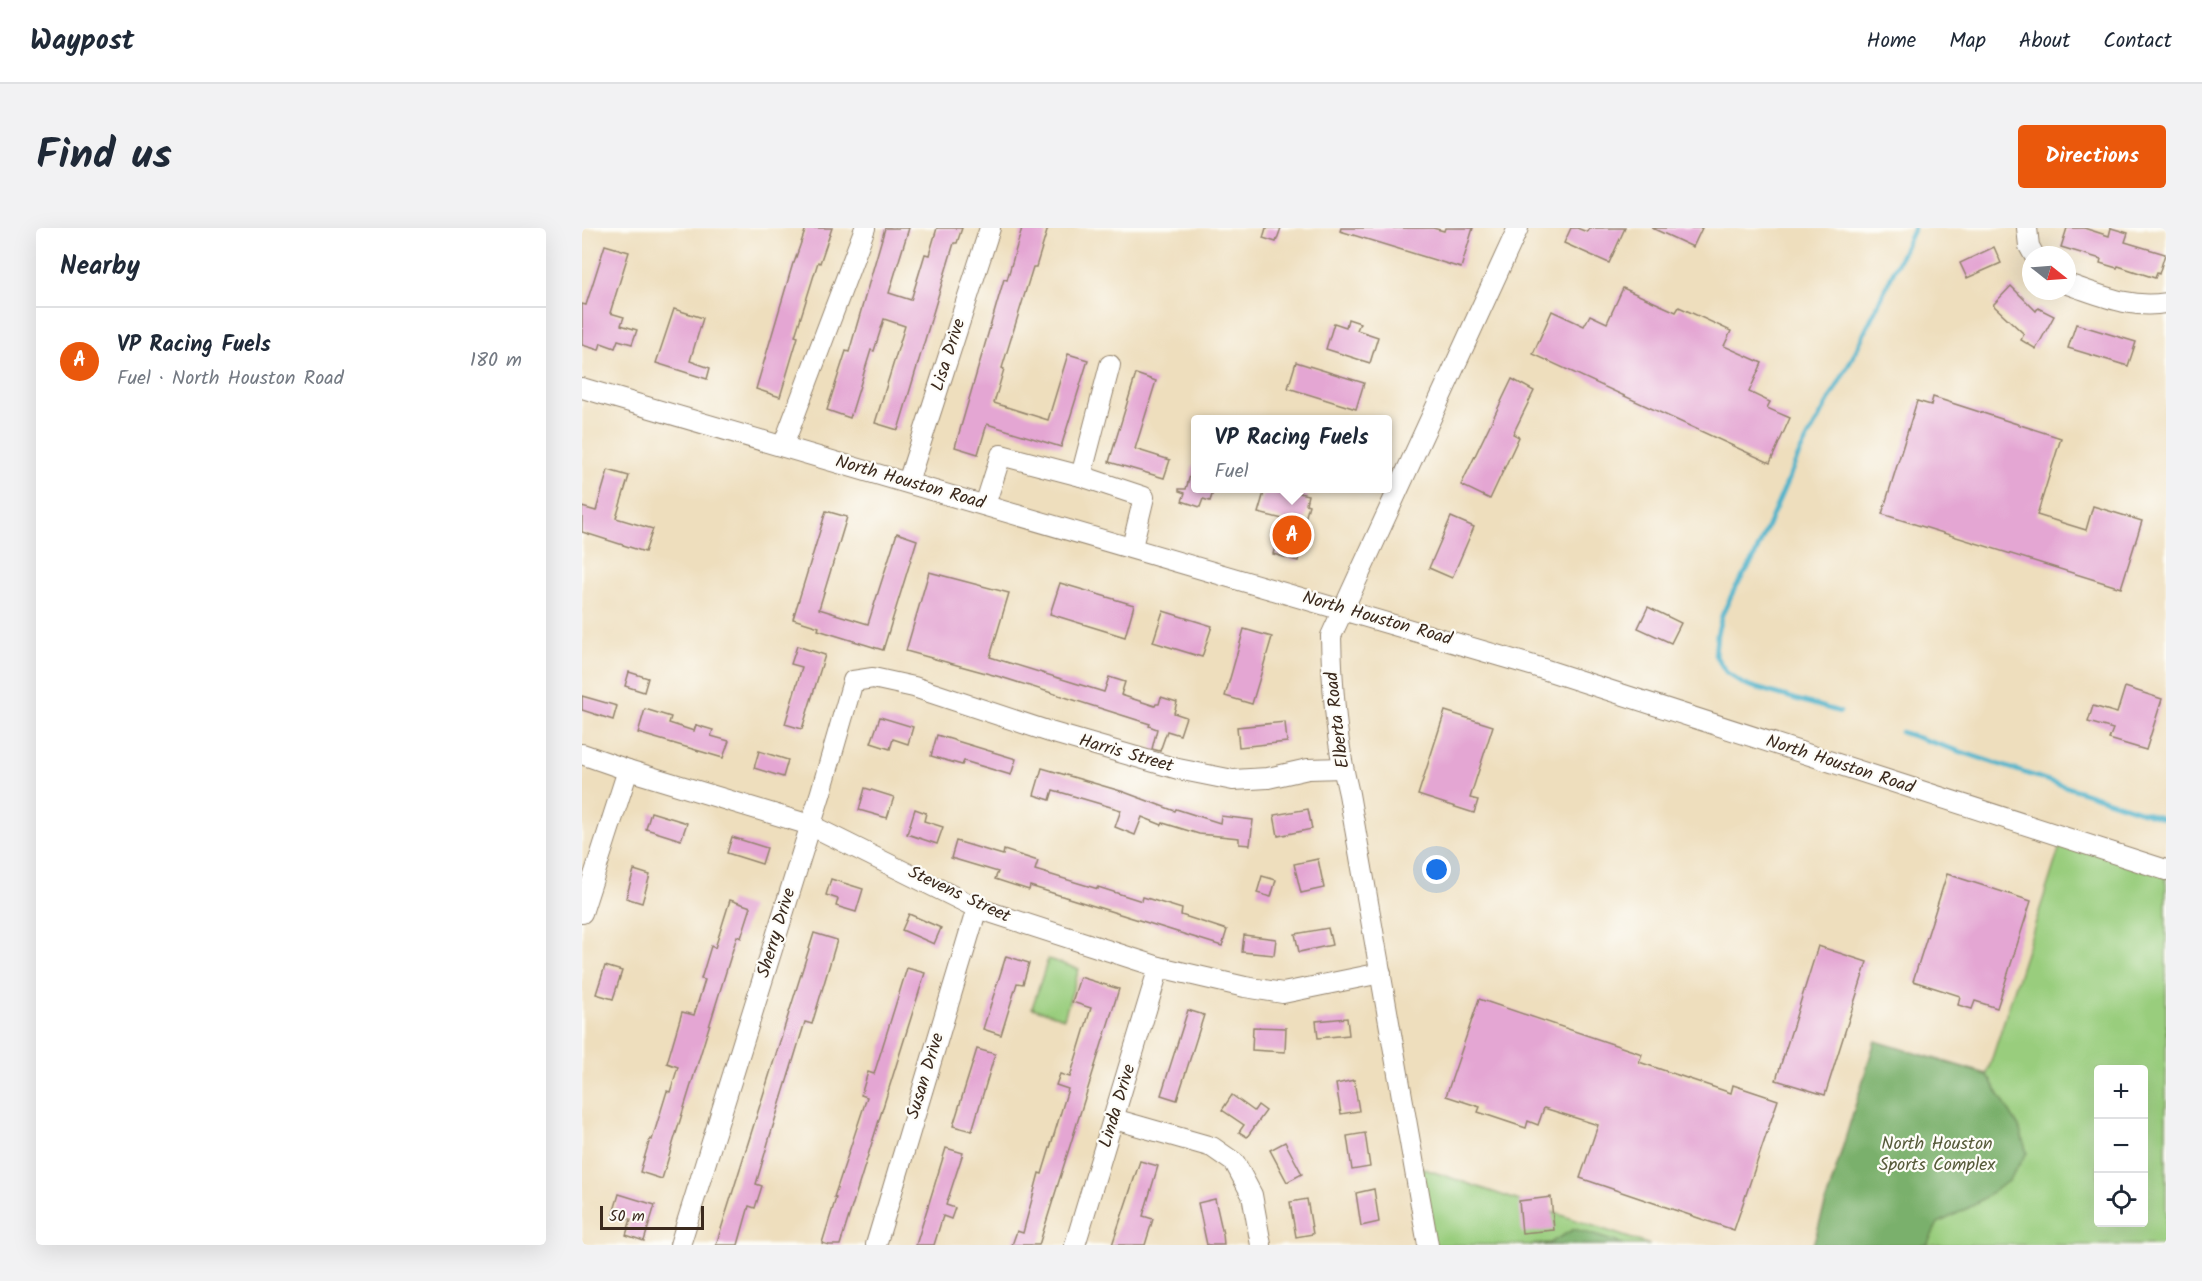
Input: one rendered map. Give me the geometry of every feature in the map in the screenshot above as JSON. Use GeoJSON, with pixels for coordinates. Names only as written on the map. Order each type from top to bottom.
{"type":"FeatureCollection","features":[{"type":"Feature","properties":{"kind":"street"},"geometry":{"type":"LineString","coordinates":[[783,446],[865,228]]}},
{"type":"Feature","properties":{"kind":"street","name":"Lisa Drive"},"geometry":{"type":"LineString","coordinates":[[908,483],[990,228]]}},
{"type":"Feature","properties":{"kind":"street","name":"Elberta Road"},"geometry":{"type":"LineString","coordinates":[[1428,1245],[1393,1049],[1382,973],[1343,768],[1332,682],[1331,636],[1518,228]]}},
{"type":"Feature","properties":{"kind":"street"},"geometry":{"type":"LineString","coordinates":[[2027,228],[2029,246]]}},
{"type":"Feature","properties":{"kind":"street"},"geometry":{"type":"LineString","coordinates":[[2076,287],[2129,304],[2147,306],[2166,303]]}},
{"type":"Feature","properties":{"kind":"street"},"geometry":{"type":"LineString","coordinates":[[1082,476],[1110,365]]}},
{"type":"Feature","properties":{"kind":"street","name":"North Houston Road"},"geometry":{"type":"LineString","coordinates":[[582,388],[1534,666],[2164,863]]}},
{"type":"Feature","properties":{"kind":"street"},"geometry":{"type":"LineString","coordinates":[[985,505],[1001,455],[1082,476],[1144,497],[1132,548]]}},
{"type":"Feature","properties":{"kind":"street","name":"Sherry Drive"},"geometry":{"type":"LineString","coordinates":[[680,1245],[853,681],[873,678],[914,687]]}},
{"type":"Feature","properties":{"kind":"street","name":"Harris Street"},"geometry":{"type":"LineString","coordinates":[[914,687],[1061,735],[1178,769],[1233,780],[1268,778],[1308,769],[1343,768]]}},
{"type":"Feature","properties":{"kind":"street","name":"Stevens Street"},"geometry":{"type":"LineString","coordinates":[[582,754],[810,825],[977,908],[1159,967],[1210,980],[1283,993],[1382,973]]}},
{"type":"Feature","properties":{"kind":"street"},"geometry":{"type":"LineString","coordinates":[[582,913],[628,770]]}},
{"type":"Feature","properties":{"kind":"street","name":"Susan Drive"},"geometry":{"type":"LineString","coordinates":[[876,1245],[977,908]]}},
{"type":"Feature","properties":{"kind":"street","name":"Linda Drive"},"geometry":{"type":"LineString","coordinates":[[1075,1245],[1159,967]]}},
{"type":"Feature","properties":{"kind":"street"},"geometry":{"type":"LineString","coordinates":[[1114,1119],[1212,1147],[1235,1163],[1252,1195],[1261,1245]]}},
{"type":"Feature","properties":{"kind":"green space","name":"North Houston Sports Complex"},"geometry":{"type":"Polygon","coordinates":[[[2063,837],[2166,870],[2166,1245],[1813,1245],[1875,1041],[1987,1074],[2063,837]]]}},
{"type":"Feature","properties":{"kind":"green space"},"geometry":{"type":"Polygon","coordinates":[[[1048,959],[1079,969],[1064,1018],[1032,1008],[1048,959]]]}},
{"type":"Feature","properties":{"kind":"green space"},"geometry":{"type":"Polygon","coordinates":[[[1875,1041],[1987,1075],[2019,1127],[2027,1153],[2008,1181],[1972,1206],[1938,1223],[1927,1245],[1813,1245],[1875,1041]]]}},
{"type":"Feature","properties":{"kind":"green space"},"geometry":{"type":"Polygon","coordinates":[[[1413,1165],[1650,1245],[1427,1245],[1413,1165]]]}},
{"type":"Feature","properties":{"kind":"green space"},"geometry":{"type":"Polygon","coordinates":[[[1574,1229],[1626,1245],[1530,1245],[1550,1243],[1574,1229]]]}},
{"type":"Feature","properties":{"kind":"building"},"geometry":{"type":"Polygon","coordinates":[[[806,228],[832,228],[820,263],[818,262],[795,336],[798,337],[780,397],[756,389],[793,263],[806,228]]]}},
{"type":"Feature","properties":{"kind":"building"},"geometry":{"type":"Polygon","coordinates":[[[885,228],[909,228],[889,293],[911,300],[925,254],[929,255],[937,228],[962,228],[957,243],[954,243],[898,430],[875,423],[905,326],[884,319],[874,351],[871,350],[850,418],[827,410],[846,351],[849,352],[885,228]]]}},
{"type":"Feature","properties":{"kind":"building"},"geometry":{"type":"Polygon","coordinates":[[[1022,228],[1048,228],[1036,267],[1033,267],[1002,368],[1004,369],[994,403],[1048,420],[1068,354],[1088,360],[1061,447],[987,424],[978,454],[955,447],[1004,279],[1007,280],[1022,228]]]}},
{"type":"Feature","properties":{"kind":"building"},"geometry":{"type":"Polygon","coordinates":[[[1266,228],[1281,228],[1276,242],[1263,238],[1266,228]]]}},
{"type":"Feature","properties":{"kind":"building"},"geometry":{"type":"Polygon","coordinates":[[[1341,228],[1433,228],[1444,231],[1445,228],[1473,228],[1461,268],[1340,231],[1341,228]]]}},
{"type":"Feature","properties":{"kind":"building"},"geometry":{"type":"Polygon","coordinates":[[[1571,228],[1587,232],[1589,228],[1625,228],[1609,263],[1564,243],[1571,228]]]}},
{"type":"Feature","properties":{"kind":"building"},"geometry":{"type":"Polygon","coordinates":[[[1652,228],[1702,228],[1693,247],[1652,228]]]}},
{"type":"Feature","properties":{"kind":"building"},"geometry":{"type":"Polygon","coordinates":[[[2067,228],[2084,228],[2109,236],[2111,228],[2128,233],[2125,242],[2165,254],[2159,274],[2157,273],[2155,278],[2118,266],[2117,268],[2100,263],[2101,259],[2076,252],[2076,246],[2061,246],[2067,228]]]}},
{"type":"Feature","properties":{"kind":"building"},"geometry":{"type":"Polygon","coordinates":[[[605,245],[629,252],[610,313],[624,317],[621,325],[637,330],[632,344],[618,340],[615,348],[601,343],[599,350],[582,345],[582,304],[586,305],[605,245]]]}},
{"type":"Feature","properties":{"kind":"building"},"geometry":{"type":"Polygon","coordinates":[[[1994,247],[2001,263],[1967,278],[1960,263],[1994,247]]]}},
{"type":"Feature","properties":{"kind":"building"},"geometry":{"type":"Polygon","coordinates":[[[2011,286],[2022,297],[2022,300],[2025,300],[2036,311],[2038,308],[2054,316],[2036,349],[2021,340],[2024,334],[1993,305],[2011,286]]]}},
{"type":"Feature","properties":{"kind":"building"},"geometry":{"type":"Polygon","coordinates":[[[1623,288],[1676,312],[1679,307],[1731,331],[1724,346],[1762,363],[1749,392],[1770,402],[1767,408],[1790,418],[1770,463],[1533,354],[1552,311],[1584,326],[1590,315],[1607,323],[1623,288]]]}},
{"type":"Feature","properties":{"kind":"building"},"geometry":{"type":"Polygon","coordinates":[[[674,309],[703,318],[690,361],[710,368],[707,379],[656,363],[674,309]]]}},
{"type":"Feature","properties":{"kind":"building"},"geometry":{"type":"Polygon","coordinates":[[[1348,319],[1360,323],[1357,330],[1378,337],[1370,363],[1326,349],[1334,323],[1346,327],[1348,319]]]}},
{"type":"Feature","properties":{"kind":"building"},"geometry":{"type":"Polygon","coordinates":[[[2076,324],[2136,342],[2128,366],[2068,348],[2076,324]]]}},
{"type":"Feature","properties":{"kind":"building"},"geometry":{"type":"Polygon","coordinates":[[[1296,362],[1364,383],[1356,409],[1288,388],[1296,362]]]}},
{"type":"Feature","properties":{"kind":"building"},"geometry":{"type":"Polygon","coordinates":[[[1136,374],[1156,381],[1135,449],[1170,460],[1164,478],[1109,462],[1136,374]]]}},
{"type":"Feature","properties":{"kind":"building"},"geometry":{"type":"Polygon","coordinates":[[[1512,379],[1534,391],[1513,434],[1519,437],[1490,499],[1461,485],[1512,379]]]}},
{"type":"Feature","properties":{"kind":"building"},"geometry":{"type":"Polygon","coordinates":[[[1933,397],[2061,438],[2037,515],[2086,530],[2093,506],[2142,521],[2121,588],[1882,514],[1917,401],[1931,405],[1933,397]]]}},
{"type":"Feature","properties":{"kind":"building"},"geometry":{"type":"Polygon","coordinates":[[[608,470],[629,476],[616,518],[653,529],[645,552],[582,532],[582,507],[596,511],[608,470]]]}},
{"type":"Feature","properties":{"kind":"building"},"geometry":{"type":"Polygon","coordinates":[[[1191,472],[1191,493],[1213,493],[1210,501],[1203,499],[1200,507],[1182,501],[1185,493],[1179,489],[1186,489],[1191,472]]]}},
{"type":"Feature","properties":{"kind":"building"},"geometry":{"type":"Polygon","coordinates":[[[1264,493],[1308,495],[1306,504],[1309,505],[1304,523],[1307,524],[1298,561],[1273,554],[1283,519],[1258,513],[1264,493]]]}},
{"type":"Feature","properties":{"kind":"building"},"geometry":{"type":"Polygon","coordinates":[[[826,511],[847,517],[819,609],[868,624],[897,533],[917,540],[883,650],[818,630],[819,627],[793,619],[826,511]]]}},
{"type":"Feature","properties":{"kind":"building"},"geometry":{"type":"Polygon","coordinates":[[[1451,517],[1474,527],[1452,578],[1429,568],[1451,517]]]}},
{"type":"Feature","properties":{"kind":"building"},"geometry":{"type":"Polygon","coordinates":[[[929,572],[1009,593],[990,657],[1104,692],[1109,677],[1125,682],[1121,695],[1155,706],[1159,704],[1161,697],[1177,702],[1174,713],[1186,717],[1180,735],[1167,731],[1160,751],[1152,749],[1157,729],[1149,726],[1150,724],[1004,678],[906,651],[929,572]]]}},
{"type":"Feature","properties":{"kind":"building"},"geometry":{"type":"Polygon","coordinates":[[[1060,583],[1134,605],[1125,637],[1050,614],[1060,583]]]}},
{"type":"Feature","properties":{"kind":"building"},"geometry":{"type":"Polygon","coordinates":[[[1648,607],[1681,623],[1671,643],[1638,628],[1648,607]]]}},
{"type":"Feature","properties":{"kind":"building"},"geometry":{"type":"Polygon","coordinates":[[[1163,611],[1212,626],[1202,657],[1153,642],[1163,611]]]}},
{"type":"Feature","properties":{"kind":"building"},"geometry":{"type":"Polygon","coordinates":[[[1244,629],[1272,637],[1252,704],[1225,696],[1244,629]]]}},
{"type":"Feature","properties":{"kind":"building"},"geometry":{"type":"Polygon","coordinates":[[[797,646],[825,655],[802,729],[785,724],[802,667],[791,664],[797,646]]]}},
{"type":"Feature","properties":{"kind":"building"},"geometry":{"type":"Polygon","coordinates":[[[629,672],[648,678],[644,692],[625,686],[629,672]]]}},
{"type":"Feature","properties":{"kind":"building"},"geometry":{"type":"Polygon","coordinates":[[[2125,687],[2162,699],[2146,750],[2109,739],[2113,729],[2088,722],[2093,706],[2117,713],[2125,687]]]}},
{"type":"Feature","properties":{"kind":"building"},"geometry":{"type":"Polygon","coordinates":[[[582,696],[617,706],[613,720],[582,710],[582,696]]]}},
{"type":"Feature","properties":{"kind":"building"},"geometry":{"type":"Polygon","coordinates":[[[645,709],[671,717],[669,723],[694,731],[696,725],[713,730],[711,736],[729,741],[723,758],[638,733],[645,709]]]}},
{"type":"Feature","properties":{"kind":"building"},"geometry":{"type":"Polygon","coordinates":[[[1445,711],[1493,726],[1470,798],[1478,800],[1474,813],[1418,795],[1445,711]]]}},
{"type":"Feature","properties":{"kind":"building"},"geometry":{"type":"Polygon","coordinates":[[[880,717],[913,727],[908,744],[893,739],[890,749],[871,743],[880,717]]]}},
{"type":"Feature","properties":{"kind":"building"},"geometry":{"type":"Polygon","coordinates":[[[1285,722],[1287,742],[1239,747],[1237,727],[1285,722]]]}},
{"type":"Feature","properties":{"kind":"building"},"geometry":{"type":"Polygon","coordinates":[[[937,735],[1016,759],[1011,775],[964,761],[962,765],[931,756],[937,735]]]}},
{"type":"Feature","properties":{"kind":"building"},"geometry":{"type":"Polygon","coordinates":[[[759,751],[788,760],[783,777],[754,768],[759,751]]]}},
{"type":"Feature","properties":{"kind":"building"},"geometry":{"type":"Polygon","coordinates":[[[1042,768],[1124,792],[1175,811],[1176,809],[1220,823],[1221,816],[1253,820],[1250,845],[1239,844],[1239,838],[1199,834],[1163,823],[1162,825],[1142,817],[1135,835],[1115,827],[1121,810],[1053,790],[1050,800],[1034,795],[1042,768]]]}},
{"type":"Feature","properties":{"kind":"building"},"geometry":{"type":"Polygon","coordinates":[[[865,788],[894,797],[887,818],[859,810],[865,788]]]}},
{"type":"Feature","properties":{"kind":"building"},"geometry":{"type":"Polygon","coordinates":[[[915,809],[926,813],[924,821],[943,827],[937,844],[907,834],[915,809]]]}},
{"type":"Feature","properties":{"kind":"building"},"geometry":{"type":"Polygon","coordinates":[[[1308,809],[1312,829],[1278,836],[1274,815],[1308,809]]]}},
{"type":"Feature","properties":{"kind":"building"},"geometry":{"type":"Polygon","coordinates":[[[651,812],[687,823],[681,840],[646,829],[651,812]]]}},
{"type":"Feature","properties":{"kind":"building"},"geometry":{"type":"Polygon","coordinates":[[[732,837],[767,848],[762,864],[727,853],[732,837]]]}},
{"type":"Feature","properties":{"kind":"building"},"geometry":{"type":"Polygon","coordinates":[[[956,841],[1003,855],[1004,850],[1038,861],[1035,870],[1142,901],[1143,897],[1182,909],[1181,915],[1227,930],[1222,946],[1030,886],[1029,890],[995,879],[998,872],[951,858],[956,841]]]}},
{"type":"Feature","properties":{"kind":"building"},"geometry":{"type":"Polygon","coordinates":[[[1318,859],[1324,888],[1301,893],[1294,864],[1318,859]]]}},
{"type":"Feature","properties":{"kind":"building"},"geometry":{"type":"Polygon","coordinates":[[[634,870],[650,875],[642,903],[626,898],[634,870]]]}},
{"type":"Feature","properties":{"kind":"building"},"geometry":{"type":"Polygon","coordinates":[[[1947,874],[2031,901],[1997,1008],[1975,1001],[1972,1009],[1958,1005],[1960,996],[1913,981],[1947,874]]]}},
{"type":"Feature","properties":{"kind":"building"},"geometry":{"type":"Polygon","coordinates":[[[1262,876],[1276,880],[1271,897],[1257,893],[1262,876]]]}},
{"type":"Feature","properties":{"kind":"building"},"geometry":{"type":"Polygon","coordinates":[[[831,879],[863,889],[856,912],[836,906],[838,899],[826,895],[831,879]]]}},
{"type":"Feature","properties":{"kind":"building"},"geometry":{"type":"Polygon","coordinates":[[[730,900],[751,907],[741,938],[737,936],[662,1179],[640,1172],[667,1091],[670,1092],[678,1067],[667,1063],[682,1012],[694,1015],[705,980],[701,979],[711,946],[715,948],[730,900]]]}},
{"type":"Feature","properties":{"kind":"building"},"geometry":{"type":"Polygon","coordinates":[[[909,914],[941,928],[934,944],[902,930],[909,914]]]}},
{"type":"Feature","properties":{"kind":"building"},"geometry":{"type":"Polygon","coordinates":[[[1328,928],[1332,945],[1299,952],[1295,934],[1328,928]]]}},
{"type":"Feature","properties":{"kind":"building"},"geometry":{"type":"Polygon","coordinates":[[[814,933],[837,940],[812,1024],[805,1022],[770,1136],[756,1184],[762,1186],[755,1208],[749,1206],[738,1245],[716,1245],[814,933]]]}},
{"type":"Feature","properties":{"kind":"building"},"geometry":{"type":"Polygon","coordinates":[[[1244,935],[1276,939],[1274,955],[1242,952],[1244,935]]]}},
{"type":"Feature","properties":{"kind":"building"},"geometry":{"type":"Polygon","coordinates":[[[1818,946],[1867,962],[1825,1095],[1776,1080],[1818,946]]]}},
{"type":"Feature","properties":{"kind":"building"},"geometry":{"type":"Polygon","coordinates":[[[1006,956],[1029,963],[1023,984],[1017,983],[1001,1035],[983,1029],[1006,956]]]}},
{"type":"Feature","properties":{"kind":"building"},"geometry":{"type":"Polygon","coordinates":[[[605,966],[622,971],[613,999],[596,994],[605,966]]]}},
{"type":"Feature","properties":{"kind":"building"},"geometry":{"type":"Polygon","coordinates":[[[907,968],[925,973],[840,1245],[822,1243],[836,1198],[834,1197],[867,1097],[861,1095],[868,1072],[874,1074],[907,968]]]}},
{"type":"Feature","properties":{"kind":"building"},"geometry":{"type":"Polygon","coordinates":[[[1080,977],[1119,989],[1039,1245],[1012,1245],[1017,1231],[1023,1233],[1039,1173],[1042,1174],[1068,1089],[1056,1085],[1060,1074],[1070,1077],[1091,1008],[1072,1002],[1080,977]]]}},
{"type":"Feature","properties":{"kind":"building"},"geometry":{"type":"Polygon","coordinates":[[[1479,999],[1642,1054],[1639,1062],[1731,1093],[1733,1085],[1778,1100],[1734,1230],[1580,1178],[1598,1125],[1544,1108],[1538,1125],[1528,1121],[1526,1128],[1478,1112],[1480,1107],[1446,1096],[1479,999]]]}},
{"type":"Feature","properties":{"kind":"building"},"geometry":{"type":"Polygon","coordinates":[[[1188,1010],[1204,1015],[1177,1100],[1161,1095],[1188,1010]]]}},
{"type":"Feature","properties":{"kind":"building"},"geometry":{"type":"Polygon","coordinates":[[[1347,1018],[1349,1035],[1318,1038],[1316,1021],[1347,1018]]]}},
{"type":"Feature","properties":{"kind":"building"},"geometry":{"type":"Polygon","coordinates":[[[1253,1027],[1286,1028],[1285,1052],[1252,1050],[1253,1027]]]}},
{"type":"Feature","properties":{"kind":"building"},"geometry":{"type":"Polygon","coordinates":[[[977,1049],[995,1054],[972,1131],[953,1126],[977,1049]]]}},
{"type":"Feature","properties":{"kind":"building"},"geometry":{"type":"Polygon","coordinates":[[[1354,1080],[1359,1111],[1341,1114],[1336,1084],[1354,1080]]]}},
{"type":"Feature","properties":{"kind":"building"},"geometry":{"type":"Polygon","coordinates":[[[1232,1095],[1254,1111],[1258,1105],[1266,1111],[1247,1137],[1239,1132],[1244,1125],[1222,1110],[1232,1095]]]}},
{"type":"Feature","properties":{"kind":"building"},"geometry":{"type":"Polygon","coordinates":[[[1365,1133],[1370,1167],[1352,1170],[1347,1136],[1365,1133]]]}},
{"type":"Feature","properties":{"kind":"building"},"geometry":{"type":"Polygon","coordinates":[[[1285,1142],[1302,1174],[1287,1182],[1270,1150],[1285,1142]]]}},
{"type":"Feature","properties":{"kind":"building"},"geometry":{"type":"Polygon","coordinates":[[[946,1148],[963,1153],[946,1205],[955,1208],[951,1219],[943,1216],[934,1245],[916,1245],[946,1148]]]}},
{"type":"Feature","properties":{"kind":"building"},"geometry":{"type":"Polygon","coordinates":[[[1140,1161],[1158,1166],[1143,1216],[1153,1219],[1145,1245],[1112,1245],[1140,1161]]]}},
{"type":"Feature","properties":{"kind":"building"},"geometry":{"type":"Polygon","coordinates":[[[1374,1189],[1379,1222],[1361,1226],[1356,1193],[1374,1189]]]}},
{"type":"Feature","properties":{"kind":"building"},"geometry":{"type":"Polygon","coordinates":[[[619,1194],[655,1205],[644,1241],[626,1235],[631,1219],[613,1214],[619,1194]]]}},
{"type":"Feature","properties":{"kind":"building"},"geometry":{"type":"Polygon","coordinates":[[[1551,1197],[1554,1230],[1522,1233],[1519,1201],[1551,1197]]]}},
{"type":"Feature","properties":{"kind":"building"},"geometry":{"type":"Polygon","coordinates":[[[1215,1199],[1224,1245],[1207,1245],[1198,1203],[1215,1199]]]}},
{"type":"Feature","properties":{"kind":"building"},"geometry":{"type":"Polygon","coordinates":[[[1307,1199],[1313,1234],[1296,1237],[1290,1202],[1307,1199]]]}},
{"type":"Feature","properties":{"kind":"waterway"},"geometry":{"type":"LineString","coordinates":[[1840,712],[1743,684],[1726,672],[1715,655],[1717,634],[1722,615],[1734,590],[1753,560],[1800,452],[1852,359],[1914,228]]}},
{"type":"Feature","properties":{"kind":"waterway"},"geometry":{"type":"LineString","coordinates":[[1901,732],[2164,819]]}},
{"type":"Feature","properties":{"kind":"place","name":"VP Racing Fuels"},"geometry":{"type":"Point","coordinates":[1292,535]}}]}
